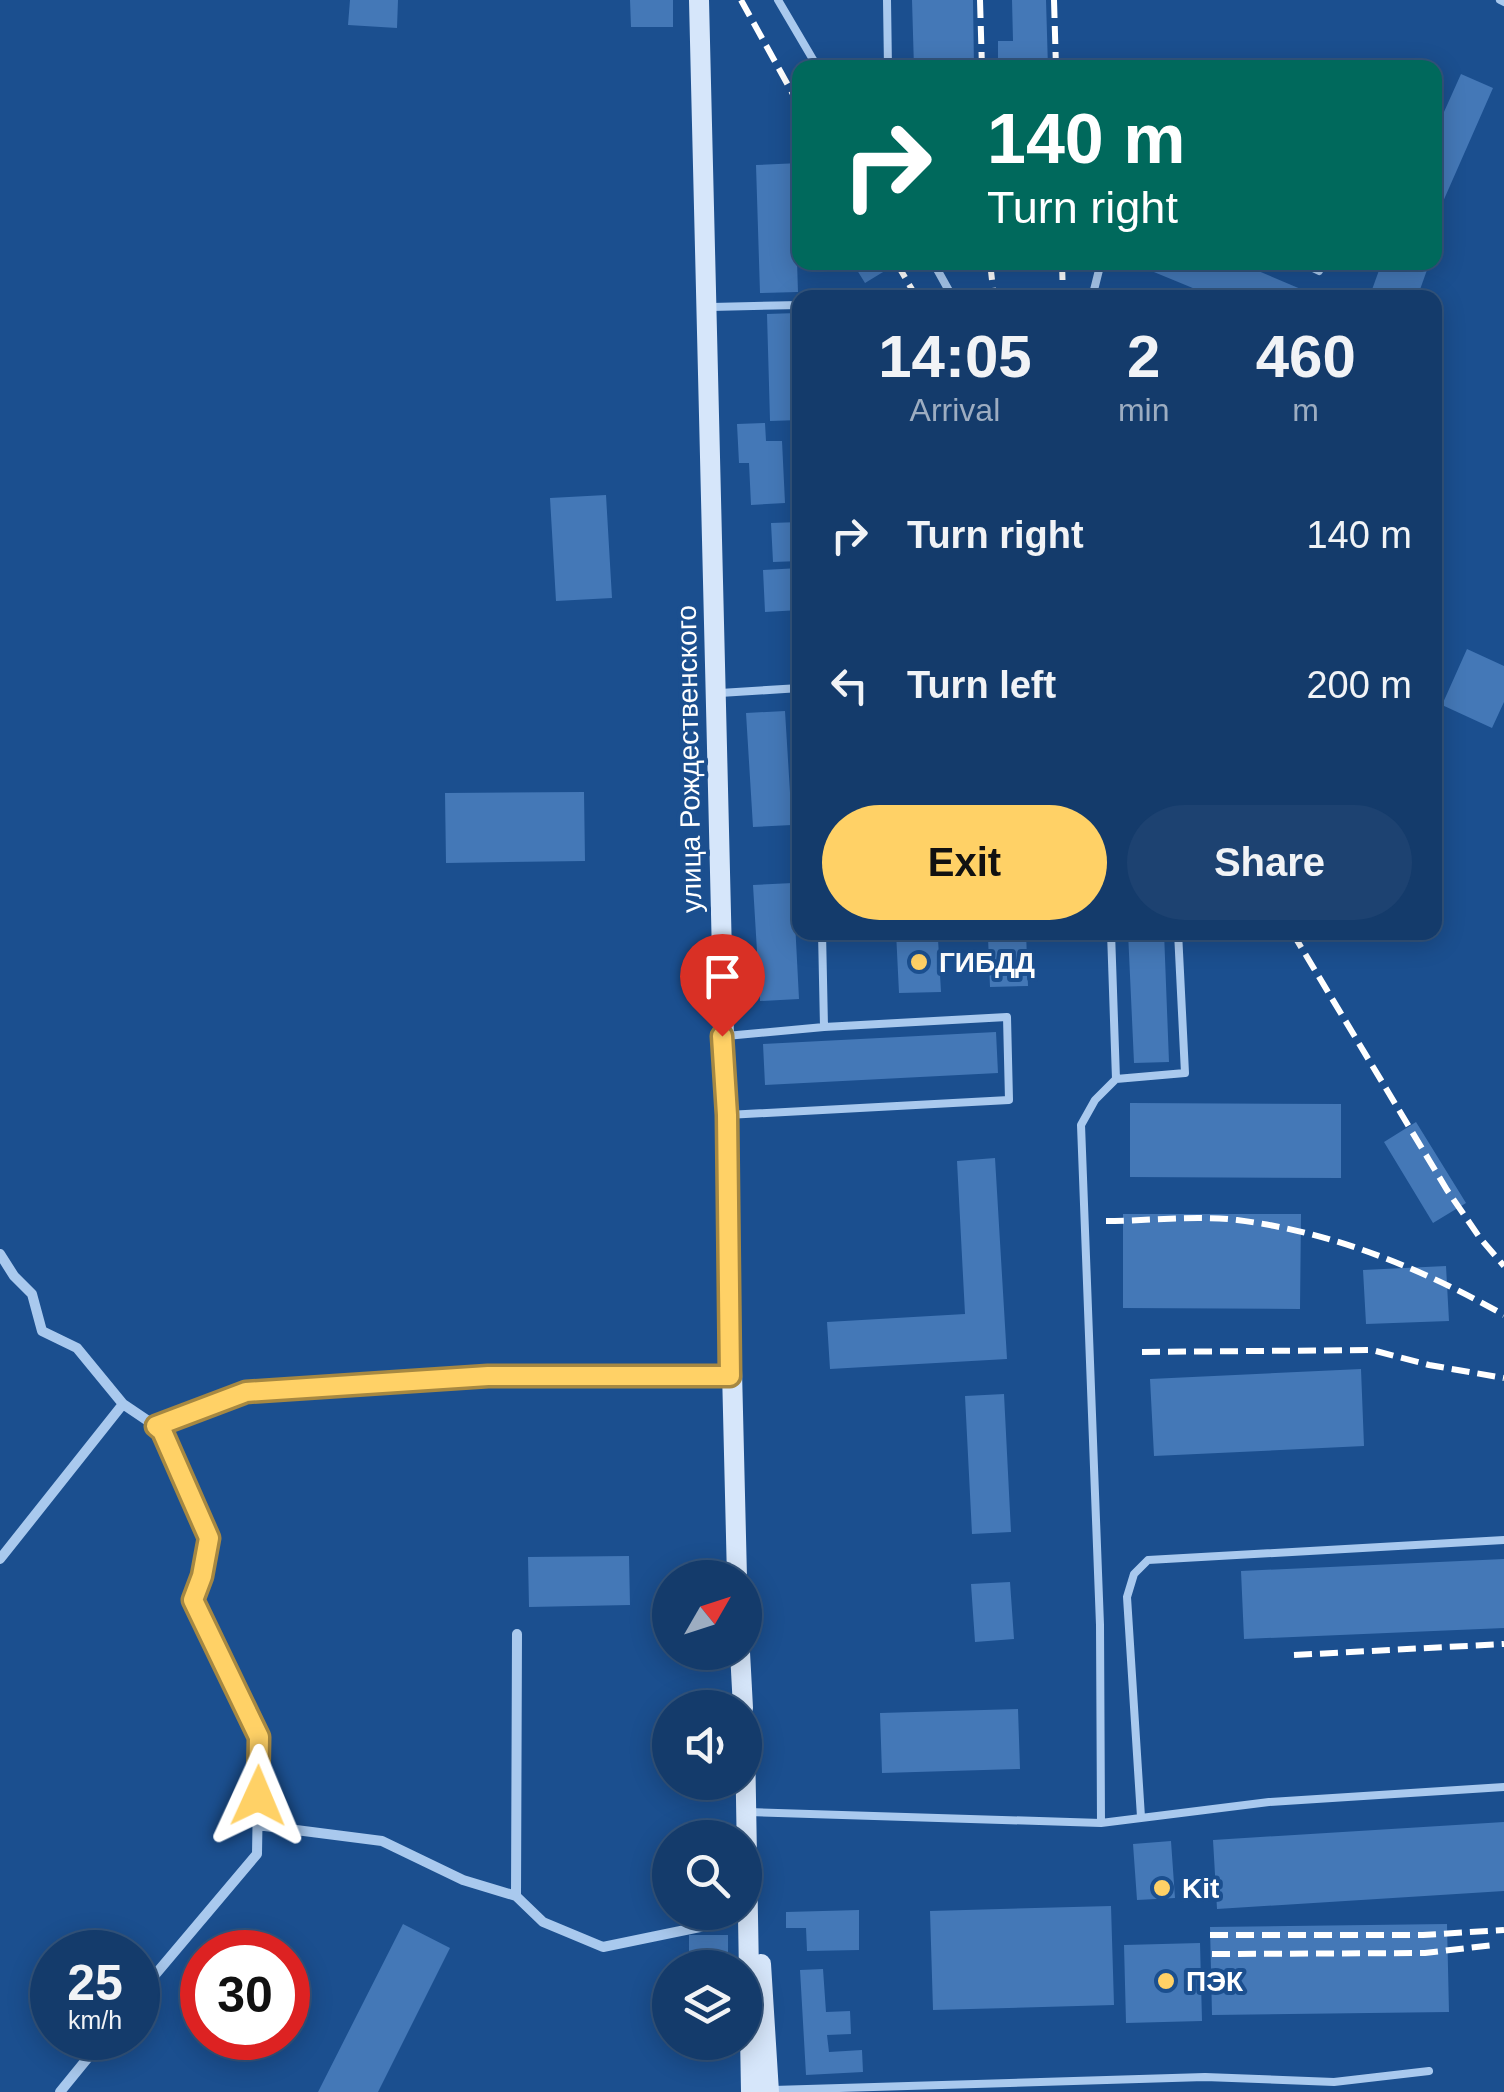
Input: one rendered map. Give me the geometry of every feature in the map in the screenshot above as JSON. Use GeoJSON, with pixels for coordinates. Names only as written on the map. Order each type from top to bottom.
{"type":"FeatureCollection","features":[{"type":"Feature","properties":{"kind":"main road","name":"улица Рождественского"},"geometry":{"type":"LineString","coordinates":[[699,0],[736,1560]]}},
{"type":"Feature","properties":{"kind":"main road"},"geometry":{"type":"LineString","coordinates":[[748,1800],[763,2091]]}},
{"type":"Feature","properties":{"kind":"main road"},"geometry":{"type":"LineString","coordinates":[[748,1820],[749,1812]]}},
{"type":"Feature","properties":{"kind":"main road"},"geometry":{"type":"LineString","coordinates":[[744,1930],[763,2091]]}},
{"type":"Feature","properties":{"kind":"street"},"geometry":{"type":"LineString","coordinates":[[0,1254],[32,1294],[42,1331],[78,1348],[122,1404],[162,1431],[209,1538],[193,1600],[259,1737],[257,1854],[160,1970]]}},
{"type":"Feature","properties":{"kind":"street"},"geometry":{"type":"LineString","coordinates":[[0,1284],[14,1276]]}},
{"type":"Feature","properties":{"kind":"street"},"geometry":{"type":"LineString","coordinates":[[156,1426],[246,1392],[488,1376],[730,1376]]}},
{"type":"Feature","properties":{"kind":"street"},"geometry":{"type":"LineString","coordinates":[[0,1559],[122,1404]]}},
{"type":"Feature","properties":{"kind":"street"},"geometry":{"type":"LineString","coordinates":[[516,1896],[517,1634]]}},
{"type":"Feature","properties":{"kind":"street"},"geometry":{"type":"LineString","coordinates":[[257,1825],[382,1841],[463,1880],[516,1896],[543,1922],[603,1947],[685,1930]]}},
{"type":"Feature","properties":{"kind":"street"},"geometry":{"type":"LineString","coordinates":[[60,2092],[86,2060]]}},
{"type":"Feature","properties":{"kind":"lane"},"geometry":{"type":"LineString","coordinates":[[778,0],[813,60]]}},
{"type":"Feature","properties":{"kind":"lane"},"geometry":{"type":"LineString","coordinates":[[887,0],[888,60]]}},
{"type":"Feature","properties":{"kind":"lane"},"geometry":{"type":"LineString","coordinates":[[706,307],[792,305]]}},
{"type":"Feature","properties":{"kind":"lane"},"geometry":{"type":"LineString","coordinates":[[715,693],[792,688]]}},
{"type":"Feature","properties":{"kind":"lane"},"geometry":{"type":"LineString","coordinates":[[822,940],[824,1027]]}},
{"type":"Feature","properties":{"kind":"lane"},"geometry":{"type":"LineString","coordinates":[[1111,940],[1116,1080]]}},
{"type":"Feature","properties":{"kind":"lane"},"geometry":{"type":"LineString","coordinates":[[1101,1823],[1100,1625],[1081,1124],[1096,1100],[1116,1080],[1185,1073],[1178,940]]}},
{"type":"Feature","properties":{"kind":"lane"},"geometry":{"type":"LineString","coordinates":[[722,1036],[1007,1017],[1008,1100],[727,1115]]}},
{"type":"Feature","properties":{"kind":"lane"},"geometry":{"type":"LineString","coordinates":[[1141,1816],[1127,1598],[1134,1574],[1148,1560],[1504,1540]]}},
{"type":"Feature","properties":{"kind":"lane"},"geometry":{"type":"LineString","coordinates":[[749,1812],[1101,1823],[1269,1802],[1504,1787]]}},
{"type":"Feature","properties":{"kind":"lane"},"geometry":{"type":"LineString","coordinates":[[763,2091],[1205,2076],[1334,2082],[1429,2071]]}},
{"type":"Feature","properties":{"kind":"building"},"geometry":{"type":"Polygon","coordinates":[[[350,0],[398,0],[397,28],[348,25],[350,0]]]}},
{"type":"Feature","properties":{"kind":"building"},"geometry":{"type":"Polygon","coordinates":[[[630,0],[673,0],[673,27],[631,27],[630,0]]]}},
{"type":"Feature","properties":{"kind":"building"},"geometry":{"type":"Polygon","coordinates":[[[912,0],[973,0],[974,60],[914,60],[912,0]]]}},
{"type":"Feature","properties":{"kind":"building"},"geometry":{"type":"Polygon","coordinates":[[[1012,0],[1046,0],[1048,60],[998,60],[998,41],[1013,41],[1012,0]]]}},
{"type":"Feature","properties":{"kind":"building"},"geometry":{"type":"Polygon","coordinates":[[[1461,74],[1493,88],[1442,204],[1442,116],[1461,74]]]}},
{"type":"Feature","properties":{"kind":"building"},"geometry":{"type":"Polygon","coordinates":[[[792,163],[792,270],[797,270],[798,290],[792,292],[760,293],[756,165],[792,163]]]}},
{"type":"Feature","properties":{"kind":"building"},"geometry":{"type":"Polygon","coordinates":[[[857,270],[886,270],[865,283],[857,270]]]}},
{"type":"Feature","properties":{"kind":"building"},"geometry":{"type":"Polygon","coordinates":[[[1149,270],[1256,270],[1303,290],[1198,290],[1149,270]]]}},
{"type":"Feature","properties":{"kind":"building"},"geometry":{"type":"Polygon","coordinates":[[[1379,270],[1427,270],[1420,290],[1372,290],[1379,270]]]}},
{"type":"Feature","properties":{"kind":"building"},"geometry":{"type":"Polygon","coordinates":[[[792,313],[792,420],[770,421],[767,314],[792,313]]]}},
{"type":"Feature","properties":{"kind":"building"},"geometry":{"type":"Polygon","coordinates":[[[765,423],[766,441],[782,441],[785,503],[751,505],[749,463],[739,463],[737,424],[765,423]]]}},
{"type":"Feature","properties":{"kind":"building"},"geometry":{"type":"Polygon","coordinates":[[[606,495],[612,598],[556,601],[550,498],[606,495]]]}},
{"type":"Feature","properties":{"kind":"building"},"geometry":{"type":"Polygon","coordinates":[[[792,522],[792,561],[773,562],[771,523],[792,522]]]}},
{"type":"Feature","properties":{"kind":"building"},"geometry":{"type":"Polygon","coordinates":[[[792,568],[792,610],[765,612],[763,570],[792,568]]]}},
{"type":"Feature","properties":{"kind":"building"},"geometry":{"type":"Polygon","coordinates":[[[1467,649],[1504,666],[1504,702],[1492,728],[1442,705],[1467,649]]]}},
{"type":"Feature","properties":{"kind":"building"},"geometry":{"type":"Polygon","coordinates":[[[785,711],[792,825],[753,827],[746,713],[785,711]]]}},
{"type":"Feature","properties":{"kind":"building"},"geometry":{"type":"Polygon","coordinates":[[[584,792],[585,861],[446,863],[445,793],[584,792]]]}},
{"type":"Feature","properties":{"kind":"building"},"geometry":{"type":"Polygon","coordinates":[[[792,883],[792,940],[796,940],[799,999],[760,1001],[753,885],[792,883]]]}},
{"type":"Feature","properties":{"kind":"building","name":"ГИБДД"},"geometry":{"type":"Polygon","coordinates":[[[896,940],[938,940],[941,992],[899,993],[896,940]]]}},
{"type":"Feature","properties":{"kind":"building","name":"ГИБДД"},"geometry":{"type":"Polygon","coordinates":[[[988,940],[1026,940],[1028,986],[990,987],[988,940]]]}},
{"type":"Feature","properties":{"kind":"building"},"geometry":{"type":"Polygon","coordinates":[[[1128,940],[1164,940],[1169,1062],[1134,1063],[1128,940]]]}},
{"type":"Feature","properties":{"kind":"building"},"geometry":{"type":"Polygon","coordinates":[[[996,1032],[998,1073],[765,1085],[763,1044],[996,1032]]]}},
{"type":"Feature","properties":{"kind":"building"},"geometry":{"type":"Polygon","coordinates":[[[1130,1103],[1341,1104],[1341,1178],[1130,1177],[1130,1103]]]}},
{"type":"Feature","properties":{"kind":"building"},"geometry":{"type":"Polygon","coordinates":[[[1416,1122],[1466,1203],[1433,1223],[1384,1142],[1416,1122]]]}},
{"type":"Feature","properties":{"kind":"building"},"geometry":{"type":"Polygon","coordinates":[[[995,1158],[1007,1359],[830,1369],[827,1322],[965,1314],[957,1161],[995,1158]]]}},
{"type":"Feature","properties":{"kind":"building"},"geometry":{"type":"Polygon","coordinates":[[[1123,1214],[1301,1214],[1300,1309],[1123,1308],[1123,1214]]]}},
{"type":"Feature","properties":{"kind":"building"},"geometry":{"type":"Polygon","coordinates":[[[1446,1266],[1449,1321],[1366,1324],[1363,1270],[1446,1266]]]}},
{"type":"Feature","properties":{"kind":"building"},"geometry":{"type":"Polygon","coordinates":[[[1361,1369],[1364,1446],[1154,1456],[1150,1379],[1361,1369]]]}},
{"type":"Feature","properties":{"kind":"building"},"geometry":{"type":"Polygon","coordinates":[[[1004,1394],[1011,1532],[972,1534],[965,1396],[1004,1394]]]}},
{"type":"Feature","properties":{"kind":"building"},"geometry":{"type":"Polygon","coordinates":[[[629,1556],[630,1605],[529,1607],[528,1557],[629,1556]]]}},
{"type":"Feature","properties":{"kind":"building"},"geometry":{"type":"Polygon","coordinates":[[[1504,1559],[1504,1628],[1244,1639],[1241,1571],[1504,1559]]]}},
{"type":"Feature","properties":{"kind":"building"},"geometry":{"type":"Polygon","coordinates":[[[1010,1582],[1014,1639],[975,1642],[971,1584],[1010,1582]]]}},
{"type":"Feature","properties":{"kind":"building"},"geometry":{"type":"Polygon","coordinates":[[[1018,1709],[1020,1769],[882,1773],[880,1713],[1018,1709]]]}},
{"type":"Feature","properties":{"kind":"building"},"geometry":{"type":"Polygon","coordinates":[[[1504,1822],[1504,1891],[1217,1909],[1213,1840],[1504,1822]]]}},
{"type":"Feature","properties":{"kind":"building"},"geometry":{"type":"Polygon","coordinates":[[[1171,1841],[1175,1898],[1137,1900],[1133,1844],[1171,1841]]]}},
{"type":"Feature","properties":{"kind":"building"},"geometry":{"type":"Polygon","coordinates":[[[1111,1906],[1114,2005],[933,2010],[930,1911],[1111,1906]]]}},
{"type":"Feature","properties":{"kind":"building"},"geometry":{"type":"Polygon","coordinates":[[[859,1910],[859,1950],[807,1951],[806,1928],[786,1928],[786,1912],[859,1910]]]}},
{"type":"Feature","properties":{"kind":"building"},"geometry":{"type":"Polygon","coordinates":[[[403,1924],[450,1948],[378,2092],[318,2092],[403,1924]]]}},
{"type":"Feature","properties":{"kind":"building"},"geometry":{"type":"Polygon","coordinates":[[[1447,1924],[1449,2012],[1212,2015],[1210,1927],[1447,1924]]]}},
{"type":"Feature","properties":{"kind":"building"},"geometry":{"type":"Polygon","coordinates":[[[689,1935],[728,1935],[728,1950],[689,1950],[689,1935]]]}},
{"type":"Feature","properties":{"kind":"building"},"geometry":{"type":"Polygon","coordinates":[[[1200,1943],[1202,2021],[1126,2023],[1124,1945],[1200,1943]]]}},
{"type":"Feature","properties":{"kind":"building"},"geometry":{"type":"Polygon","coordinates":[[[823,1969],[826,2012],[850,2011],[851,2034],[827,2035],[829,2052],[862,2050],[863,2072],[806,2075],[800,1970],[823,1969]]]}},
{"type":"Feature","properties":{"kind":"railway"},"geometry":{"type":"LineString","coordinates":[[741,0],[792,92]]}},
{"type":"Feature","properties":{"kind":"railway"},"geometry":{"type":"LineString","coordinates":[[980,0],[982,60]]}},
{"type":"Feature","properties":{"kind":"railway"},"geometry":{"type":"LineString","coordinates":[[1054,0],[1056,60]]}},
{"type":"Feature","properties":{"kind":"railway"},"geometry":{"type":"LineString","coordinates":[[901,270],[912,290]]}},
{"type":"Feature","properties":{"kind":"railway"},"geometry":{"type":"LineString","coordinates":[[991,270],[993,290]]}},
{"type":"Feature","properties":{"kind":"railway"},"geometry":{"type":"LineString","coordinates":[[1062,270],[1063,290]]}},
{"type":"Feature","properties":{"kind":"railway"},"geometry":{"type":"LineString","coordinates":[[1297,940],[1447,1190],[1504,1266]]}},
{"type":"Feature","properties":{"kind":"railway"},"geometry":{"type":"LineString","coordinates":[[1106,1221],[1221,1219],[1307,1233],[1408,1267],[1504,1315]]}},
{"type":"Feature","properties":{"kind":"railway"},"geometry":{"type":"LineString","coordinates":[[1142,1352],[1372,1350],[1504,1378]]}},
{"type":"Feature","properties":{"kind":"railway"},"geometry":{"type":"LineString","coordinates":[[1294,1655],[1504,1644]]}},
{"type":"Feature","properties":{"kind":"railway"},"geometry":{"type":"LineString","coordinates":[[1210,1935],[1423,1935],[1504,1930]]}},
{"type":"Feature","properties":{"kind":"railway"},"geometry":{"type":"LineString","coordinates":[[1212,1954],[1425,1953],[1494,1945]]}},
{"type":"Feature","properties":{"kind":"place","name":"ГИБДД"},"geometry":{"type":"Point","coordinates":[919,962]}},
{"type":"Feature","properties":{"kind":"place","name":"Kit"},"geometry":{"type":"Point","coordinates":[1162,1888]}},
{"type":"Feature","properties":{"kind":"place","name":"ПЭК"},"geometry":{"type":"Point","coordinates":[1166,1981]}},
{"type":"Feature","properties":{"kind":"route"},"geometry":{"type":"LineString","coordinates":[[258,1796],[259,1737],[193,1600],[209,1538],[162,1431],[156,1426],[246,1392],[488,1376],[730,1376],[727,1115],[722,1036]]}}]}
